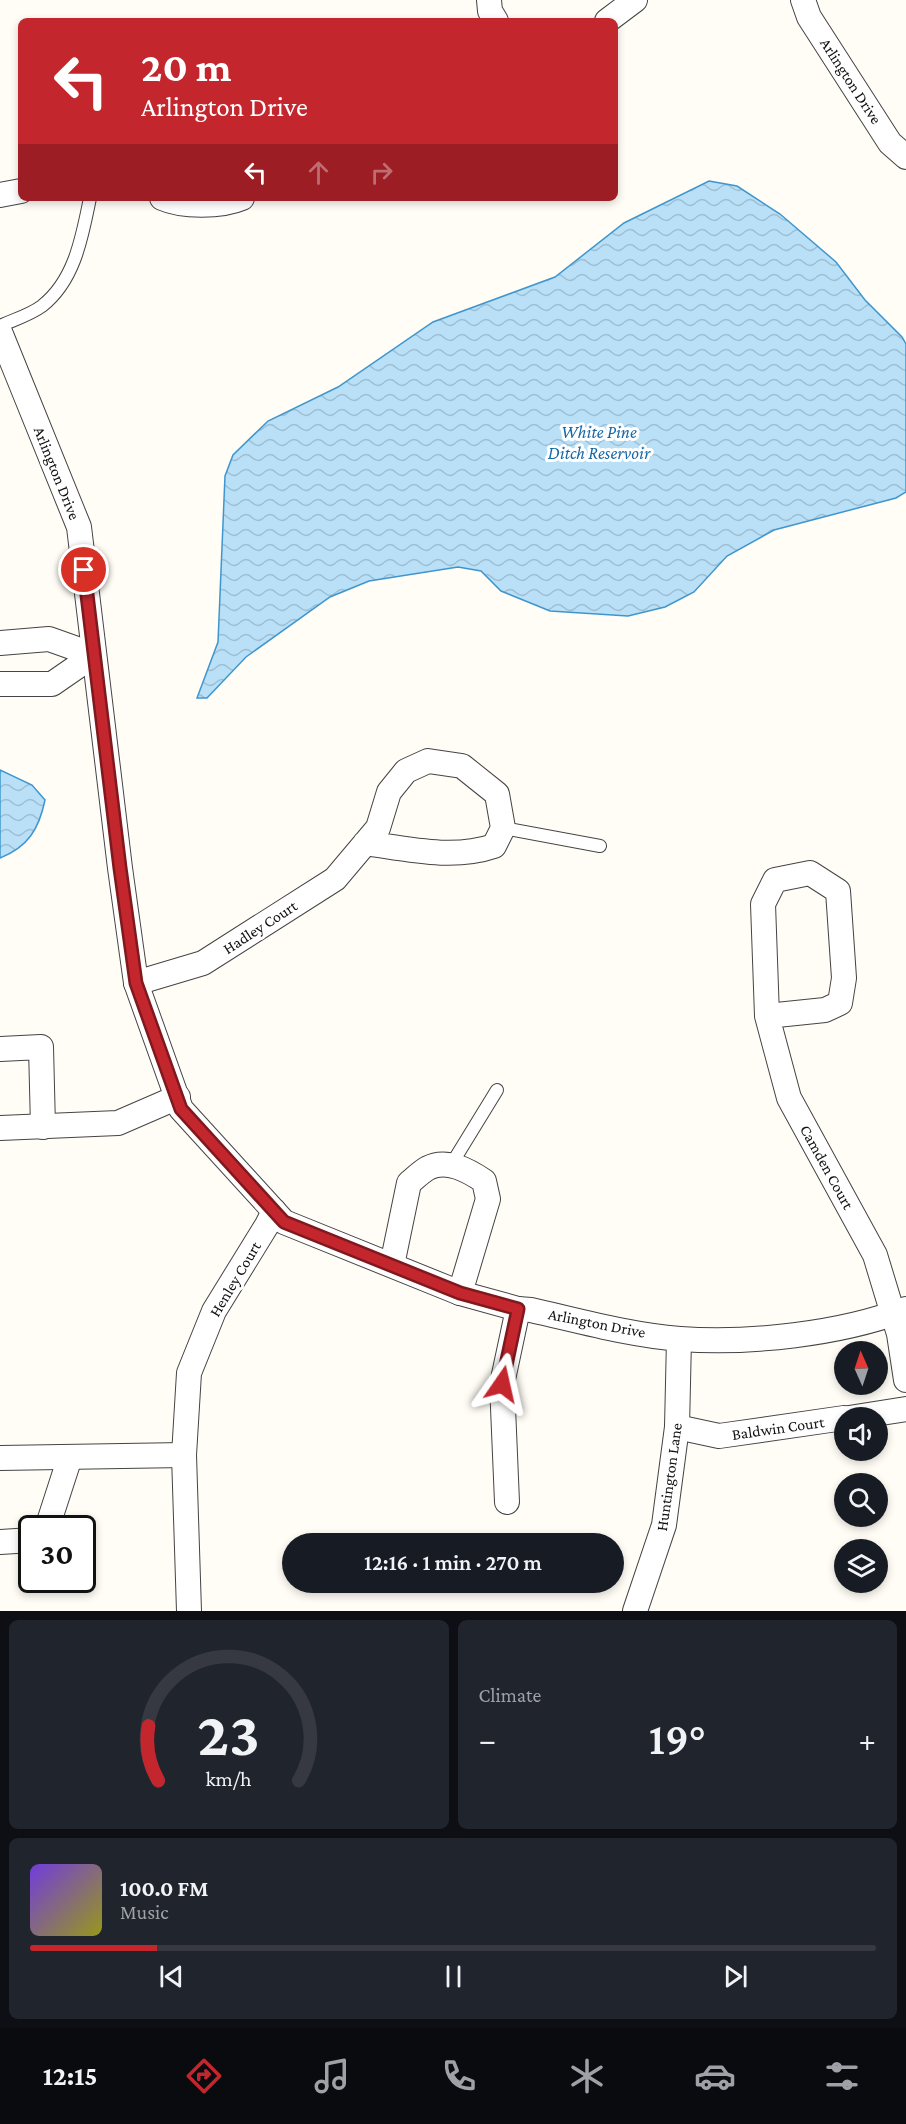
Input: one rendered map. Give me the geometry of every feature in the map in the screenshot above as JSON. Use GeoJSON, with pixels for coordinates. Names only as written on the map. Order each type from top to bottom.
{"type":"FeatureCollection","features":[{"type":"Feature","properties":{"kind":"street"},"geometry":{"type":"LineString","coordinates":[[489,0],[489,11],[494,18]]}},
{"type":"Feature","properties":{"kind":"street"},"geometry":{"type":"LineString","coordinates":[[611,18],[635,0]]}},
{"type":"Feature","properties":{"kind":"street","name":"Arlington Drive"},"geometry":{"type":"LineString","coordinates":[[803,0],[809,16],[890,143],[906,158]]}},
{"type":"Feature","properties":{"kind":"street"},"geometry":{"type":"LineString","coordinates":[[0,195],[18,192]]}},
{"type":"Feature","properties":{"kind":"street"},"geometry":{"type":"LineString","coordinates":[[170,201],[193,205],[227,201]]}},
{"type":"Feature","properties":{"kind":"street","name":"Arlington Drive"},"geometry":{"type":"LineString","coordinates":[[0,332],[79,527],[136,983],[181,1109],[284,1222],[460,1293],[518,1309],[609,1328],[679,1339],[724,1340],[814,1333],[899,1312]]}},
{"type":"Feature","properties":{"kind":"street"},"geometry":{"type":"LineString","coordinates":[[0,643],[49,639],[94,655]]}},
{"type":"Feature","properties":{"kind":"street"},"geometry":{"type":"LineString","coordinates":[[0,684],[52,684],[94,655]]}},
{"type":"Feature","properties":{"kind":"street","name":"Hadley Court"},"geometry":{"type":"LineString","coordinates":[[136,983],[203,963],[335,879],[378,828],[389,792],[406,771],[428,761],[462,766],[497,794],[503,828]]}},
{"type":"Feature","properties":{"kind":"street"},"geometry":{"type":"LineString","coordinates":[[365,843],[439,853],[477,852],[494,846],[503,828]]}},
{"type":"Feature","properties":{"kind":"street","name":"Camden Court"},"geometry":{"type":"LineString","coordinates":[[767,1016],[825,1010],[840,1003],[844,978],[838,891],[810,873],[775,880],[763,904],[767,1016],[789,1098],[875,1255],[899,1312]]}},
{"type":"Feature","properties":{"kind":"street"},"geometry":{"type":"LineString","coordinates":[[0,1049],[40,1047],[43,1127]]}},
{"type":"Feature","properties":{"kind":"street"},"geometry":{"type":"LineString","coordinates":[[0,1128],[118,1124],[178,1097]]}},
{"type":"Feature","properties":{"kind":"street"},"geometry":{"type":"LineString","coordinates":[[392,1265],[409,1183],[430,1167],[451,1165],[466,1169],[484,1182],[488,1199],[460,1293]]}},
{"type":"Feature","properties":{"kind":"street","name":"Henley Court"},"geometry":{"type":"LineString","coordinates":[[189,1611],[184,1455],[189,1373],[214,1311],[274,1210]]}},
{"type":"Feature","properties":{"kind":"street"},"geometry":{"type":"LineString","coordinates":[[507,1502],[502,1384],[518,1309]]}},
{"type":"Feature","properties":{"kind":"street"},"geometry":{"type":"LineString","coordinates":[[899,1312],[899,1334],[906,1380]]}},
{"type":"Feature","properties":{"kind":"street","name":"Huntington Lane"},"geometry":{"type":"LineString","coordinates":[[636,1611],[664,1525],[677,1427],[679,1339]]}},
{"type":"Feature","properties":{"kind":"street"},"geometry":{"type":"LineString","coordinates":[[888,1412],[906,1409]]}},
{"type":"Feature","properties":{"kind":"street","name":"Baldwin Court"},"geometry":{"type":"LineString","coordinates":[[677,1427],[719,1436],[834,1419]]}},
{"type":"Feature","properties":{"kind":"street"},"geometry":{"type":"LineString","coordinates":[[0,1458],[184,1455]]}},
{"type":"Feature","properties":{"kind":"street"},"geometry":{"type":"LineString","coordinates":[[51,1515],[70,1456]]}},
{"type":"Feature","properties":{"kind":"street"},"geometry":{"type":"LineString","coordinates":[[0,1542],[18,1541]]}},
{"type":"Feature","properties":{"kind":"lane"},"geometry":{"type":"LineString","coordinates":[[0,326],[40,307],[59,290],[71,269],[83,233],[89,201]]}},
{"type":"Feature","properties":{"kind":"lane"},"geometry":{"type":"LineString","coordinates":[[503,828],[600,846]]}},
{"type":"Feature","properties":{"kind":"lane"},"geometry":{"type":"LineString","coordinates":[[451,1165],[497,1090]]}},
{"type":"Feature","properties":{"kind":"water","name":"White Pine Ditch Reservoir"},"geometry":{"type":"Polygon","coordinates":[[[709,181],[737,186],[780,214],[836,262],[865,300],[902,337],[906,344],[906,492],[896,498],[774,530],[727,556],[694,592],[665,607],[628,616],[550,611],[501,591],[481,571],[458,567],[369,581],[330,597],[246,657],[207,698],[197,698],[218,642],[225,476],[233,455],[268,421],[338,387],[433,322],[555,277],[624,223],[709,181]]]}},
{"type":"Feature","properties":{"kind":"water"},"geometry":{"type":"Polygon","coordinates":[[[0,770],[32,785],[45,800],[31,836],[10,854],[0,858],[0,770]]]}},
{"type":"Feature","properties":{"kind":"route"},"geometry":{"type":"LineString","coordinates":[[84,570],[136,983],[181,1109],[284,1222],[460,1293],[518,1309],[502,1384]]}}]}
